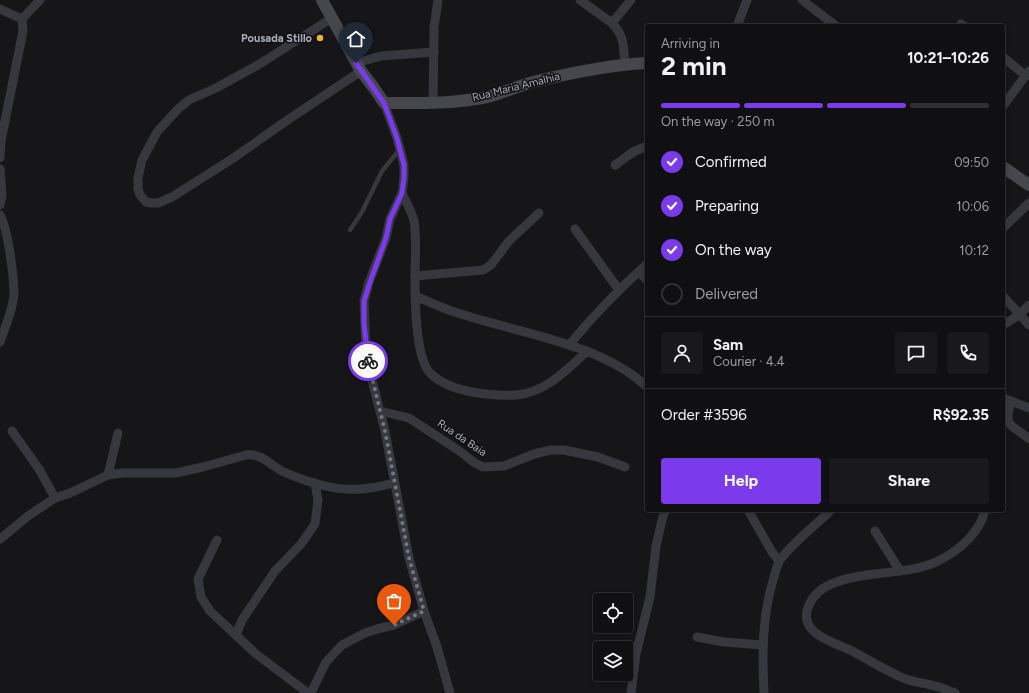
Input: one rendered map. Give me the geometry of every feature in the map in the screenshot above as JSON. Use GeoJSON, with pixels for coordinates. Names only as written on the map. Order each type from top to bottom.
{"type":"FeatureCollection","features":[{"type":"Feature","properties":{"kind":"street"},"geometry":{"type":"LineString","coordinates":[[0,158],[1,141],[6,112],[23,30],[22,19],[40,0]]}},
{"type":"Feature","properties":{"kind":"street"},"geometry":{"type":"LineString","coordinates":[[322,0],[359,67],[384,103],[397,138],[404,165],[402,193],[390,219],[386,238],[364,301],[366,350],[385,431],[409,558],[450,693]]}},
{"type":"Feature","properties":{"kind":"street"},"geometry":{"type":"LineString","coordinates":[[433,104],[434,27],[438,0]]}},
{"type":"Feature","properties":{"kind":"street"},"geometry":{"type":"LineString","coordinates":[[580,0],[612,23],[618,30],[622,38],[625,64]]}},
{"type":"Feature","properties":{"kind":"street"},"geometry":{"type":"LineString","coordinates":[[612,23],[631,0]]}},
{"type":"Feature","properties":{"kind":"street"},"geometry":{"type":"LineString","coordinates":[[738,24],[747,0]]}},
{"type":"Feature","properties":{"kind":"street"},"geometry":{"type":"LineString","coordinates":[[802,0],[833,24]]}},
{"type":"Feature","properties":{"kind":"street"},"geometry":{"type":"LineString","coordinates":[[0,9],[22,19]]}},
{"type":"Feature","properties":{"kind":"street"},"geometry":{"type":"LineString","coordinates":[[332,18],[258,66],[190,100],[178,109],[157,132],[142,160],[138,178],[138,189],[146,202],[158,203],[172,197],[232,159],[359,67],[381,56],[434,52]]}},
{"type":"Feature","properties":{"kind":"street"},"geometry":{"type":"LineString","coordinates":[[1005,58],[1027,73],[1005,103]]}},
{"type":"Feature","properties":{"kind":"street","name":"Rua Maria Amalhia"},"geometry":{"type":"LineString","coordinates":[[384,103],[433,104],[486,97],[531,83],[571,73],[625,64],[645,63]]}},
{"type":"Feature","properties":{"kind":"street"},"geometry":{"type":"LineString","coordinates":[[615,165],[633,152],[645,147]]}},
{"type":"Feature","properties":{"kind":"street"},"geometry":{"type":"LineString","coordinates":[[1005,168],[1029,184]]}},
{"type":"Feature","properties":{"kind":"street"},"geometry":{"type":"LineString","coordinates":[[0,169],[2,196],[0,205]]}},
{"type":"Feature","properties":{"kind":"street"},"geometry":{"type":"LineString","coordinates":[[402,193],[414,220],[416,240],[415,296],[417,335],[422,358],[429,372],[439,380],[462,390],[500,395],[517,395],[543,387],[564,373],[587,351]]}},
{"type":"Feature","properties":{"kind":"street"},"geometry":{"type":"LineString","coordinates":[[1005,226],[1029,203]]}},
{"type":"Feature","properties":{"kind":"street"},"geometry":{"type":"LineString","coordinates":[[415,276],[468,271],[480,272],[491,264],[509,241],[539,213]]}},
{"type":"Feature","properties":{"kind":"street"},"geometry":{"type":"LineString","coordinates":[[0,215],[4,221],[7,233],[14,294],[0,342]]}},
{"type":"Feature","properties":{"kind":"street"},"geometry":{"type":"LineString","coordinates":[[575,229],[619,290]]}},
{"type":"Feature","properties":{"kind":"street"},"geometry":{"type":"LineString","coordinates":[[569,345],[585,325],[645,266]]}},
{"type":"Feature","properties":{"kind":"street"},"geometry":{"type":"LineString","coordinates":[[638,272],[645,278]]}},
{"type":"Feature","properties":{"kind":"street"},"geometry":{"type":"LineString","coordinates":[[415,296],[459,314],[587,351],[628,371],[645,385]]}},
{"type":"Feature","properties":{"kind":"street"},"geometry":{"type":"LineString","coordinates":[[1005,298],[1029,325]]}},
{"type":"Feature","properties":{"kind":"street"},"geometry":{"type":"LineString","coordinates":[[1005,324],[1019,315],[1029,305]]}},
{"type":"Feature","properties":{"kind":"street"},"geometry":{"type":"LineString","coordinates":[[1029,408],[1007,400],[1007,420],[1009,425],[1029,439]]}},
{"type":"Feature","properties":{"kind":"street","name":"Rua da Baia"},"geometry":{"type":"LineString","coordinates":[[380,411],[409,418],[458,450],[475,464],[483,467],[504,466],[534,454],[551,450],[564,450],[598,457],[625,467]]}},
{"type":"Feature","properties":{"kind":"street"},"geometry":{"type":"LineString","coordinates":[[12,431],[39,469],[55,498]]}},
{"type":"Feature","properties":{"kind":"street"},"geometry":{"type":"LineString","coordinates":[[108,475],[118,433]]}},
{"type":"Feature","properties":{"kind":"street"},"geometry":{"type":"LineString","coordinates":[[0,539],[18,524],[55,498],[70,493],[108,475],[122,472],[176,473],[251,454],[262,458],[282,471],[315,483],[346,489],[369,488],[394,483]]}},
{"type":"Feature","properties":{"kind":"street"},"geometry":{"type":"LineString","coordinates":[[236,635],[242,620],[275,571],[301,544],[315,524],[318,500],[315,483]]}},
{"type":"Feature","properties":{"kind":"street"},"geometry":{"type":"LineString","coordinates":[[631,693],[636,654],[650,597],[656,546],[665,512]]}},
{"type":"Feature","properties":{"kind":"street"},"geometry":{"type":"LineString","coordinates":[[749,512],[772,552],[779,561]]}},
{"type":"Feature","properties":{"kind":"street"},"geometry":{"type":"LineString","coordinates":[[764,693],[763,646],[765,616],[779,561],[790,548],[829,512]]}},
{"type":"Feature","properties":{"kind":"street"},"geometry":{"type":"LineString","coordinates":[[955,693],[896,675],[850,650],[822,638],[814,632],[807,621],[806,613],[815,595],[827,586],[847,579],[917,568],[940,561],[967,541],[977,529],[985,512]]}},
{"type":"Feature","properties":{"kind":"street"},"geometry":{"type":"LineString","coordinates":[[876,531],[900,571]]}},
{"type":"Feature","properties":{"kind":"street"},"geometry":{"type":"LineString","coordinates":[[217,540],[198,579],[201,597],[210,611],[256,654],[308,693]]}},
{"type":"Feature","properties":{"kind":"street"},"geometry":{"type":"LineString","coordinates":[[311,693],[326,662],[342,645],[353,638],[377,628],[394,625],[424,611]]}},
{"type":"Feature","properties":{"kind":"street"},"geometry":{"type":"LineString","coordinates":[[697,636],[724,642],[763,646]]}},
{"type":"Feature","properties":{"kind":"lane"},"geometry":{"type":"LineString","coordinates":[[350,230],[362,212],[382,171],[400,149]]}},
{"type":"Feature","properties":{"kind":"way so far"},"geometry":{"type":"LineString","coordinates":[[368,361],[385,431],[409,558],[424,611],[394,625]]}},
{"type":"Feature","properties":{"kind":"place","name":"Pousada Stillo"},"geometry":{"type":"Point","coordinates":[320,38]}},
{"type":"Feature","properties":{"kind":"route"},"geometry":{"type":"LineString","coordinates":[[356,63],[384,103],[397,138],[404,165],[402,193],[390,219],[386,238],[364,301],[364,324],[368,361]]}}]}
